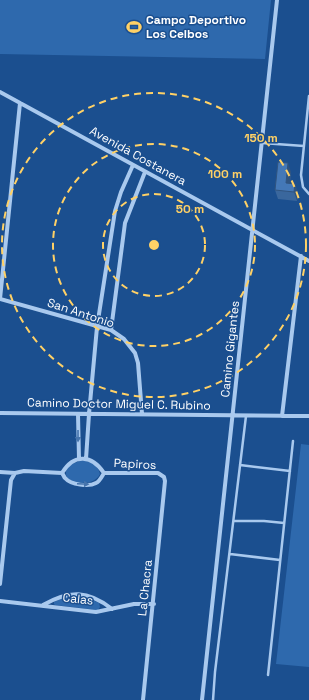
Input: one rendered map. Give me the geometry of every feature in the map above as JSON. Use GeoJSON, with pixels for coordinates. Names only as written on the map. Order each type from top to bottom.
{"type":"FeatureCollection","features":[{"type":"Feature","properties":{"kind":"street","name":"Camino Gigantes"},"geometry":{"type":"LineString","coordinates":[[202,700],[277,0]]}},
{"type":"Feature","properties":{"kind":"street","name":"Avenida Costanera"},"geometry":{"type":"LineString","coordinates":[[0,92],[309,261]]}},
{"type":"Feature","properties":{"kind":"street"},"geometry":{"type":"LineString","coordinates":[[0,298],[20,103]]}},
{"type":"Feature","properties":{"kind":"street"},"geometry":{"type":"LineString","coordinates":[[0,472],[62,472],[69,464],[79,459],[86,459],[97,327],[115,211],[133,165]]}},
{"type":"Feature","properties":{"kind":"street"},"geometry":{"type":"LineString","coordinates":[[111,330],[125,223],[145,172]]}},
{"type":"Feature","properties":{"kind":"street"},"geometry":{"type":"LineString","coordinates":[[282,416],[301,256]]}},
{"type":"Feature","properties":{"kind":"street","name":"San Antonio"},"geometry":{"type":"LineString","coordinates":[[0,298],[111,330],[124,340],[134,353],[138,363],[142,414]]}},
{"type":"Feature","properties":{"kind":"street","name":"Camino Doctor Miguel C. Rubino"},"geometry":{"type":"LineString","coordinates":[[0,413],[309,416]]}},
{"type":"Feature","properties":{"kind":"street"},"geometry":{"type":"LineString","coordinates":[[78,414],[79,459]]}},
{"type":"Feature","properties":{"kind":"street","name":"Papiros"},"geometry":{"type":"LineString","coordinates":[[86,459],[96,463],[104,472],[158,473],[164,477]]}},
{"type":"Feature","properties":{"kind":"street","name":"Papiros"},"geometry":{"type":"LineString","coordinates":[[62,472],[65,479],[71,483],[88,485],[96,483],[104,472]]}},
{"type":"Feature","properties":{"kind":"street"},"geometry":{"type":"LineString","coordinates":[[0,584],[11,480],[15,473]]}},
{"type":"Feature","properties":{"kind":"street","name":"La Chacra"},"geometry":{"type":"LineString","coordinates":[[143,700],[166,485],[164,477]]}},
{"type":"Feature","properties":{"kind":"street","name":"Calas"},"geometry":{"type":"LineString","coordinates":[[43,606],[64,595],[72,594],[91,597],[104,603],[112,609]]}},
{"type":"Feature","properties":{"kind":"street","name":"Calas"},"geometry":{"type":"LineString","coordinates":[[0,601],[96,612],[134,604],[154,604]]}},
{"type":"Feature","properties":{"kind":"lane"},"geometry":{"type":"LineString","coordinates":[[309,96],[301,175],[303,187],[309,194]]}},
{"type":"Feature","properties":{"kind":"lane"},"geometry":{"type":"LineString","coordinates":[[262,143],[304,146]]}},
{"type":"Feature","properties":{"kind":"lane"},"geometry":{"type":"LineString","coordinates":[[213,700],[215,672],[246,416]]}},
{"type":"Feature","properties":{"kind":"lane"},"geometry":{"type":"LineString","coordinates":[[268,676],[293,441]]}},
{"type":"Feature","properties":{"kind":"lane"},"geometry":{"type":"LineString","coordinates":[[240,465],[290,471]]}},
{"type":"Feature","properties":{"kind":"lane"},"geometry":{"type":"LineString","coordinates":[[234,521],[284,523]]}},
{"type":"Feature","properties":{"kind":"lane"},"geometry":{"type":"LineString","coordinates":[[230,554],[280,560]]}},
{"type":"Feature","properties":{"kind":"shaded area","name":"Campo Deportivo Los Ceibos"},"geometry":{"type":"Polygon","coordinates":[[[0,0],[271,0],[265,59],[0,54],[0,0]]]}},
{"type":"Feature","properties":{"kind":"shaded area"},"geometry":{"type":"Polygon","coordinates":[[[301,444],[309,445],[309,667],[276,664],[301,444]]]}},
{"type":"Feature","properties":{"kind":"shaded area"},"geometry":{"type":"Polygon","coordinates":[[[80,461],[90,462],[97,468],[100,474],[94,481],[80,483],[67,478],[66,471],[69,466],[80,461]]]}},
{"type":"Feature","properties":{"kind":"shaded area"},"geometry":{"type":"Polygon","coordinates":[[[75,596],[87,598],[99,603],[100,607],[96,610],[54,604],[54,602],[66,597],[75,596]]]}},
{"type":"Feature","properties":{"kind":"building"},"geometry":{"type":"Polygon","coordinates":[[[278,162],[288,163],[286,183],[295,184],[294,192],[275,190],[278,162]]]}},
{"type":"Feature","properties":{"kind":"place","name":"Campo Deportivo Los Ceibos"},"geometry":{"type":"Point","coordinates":[134,27]}}]}
